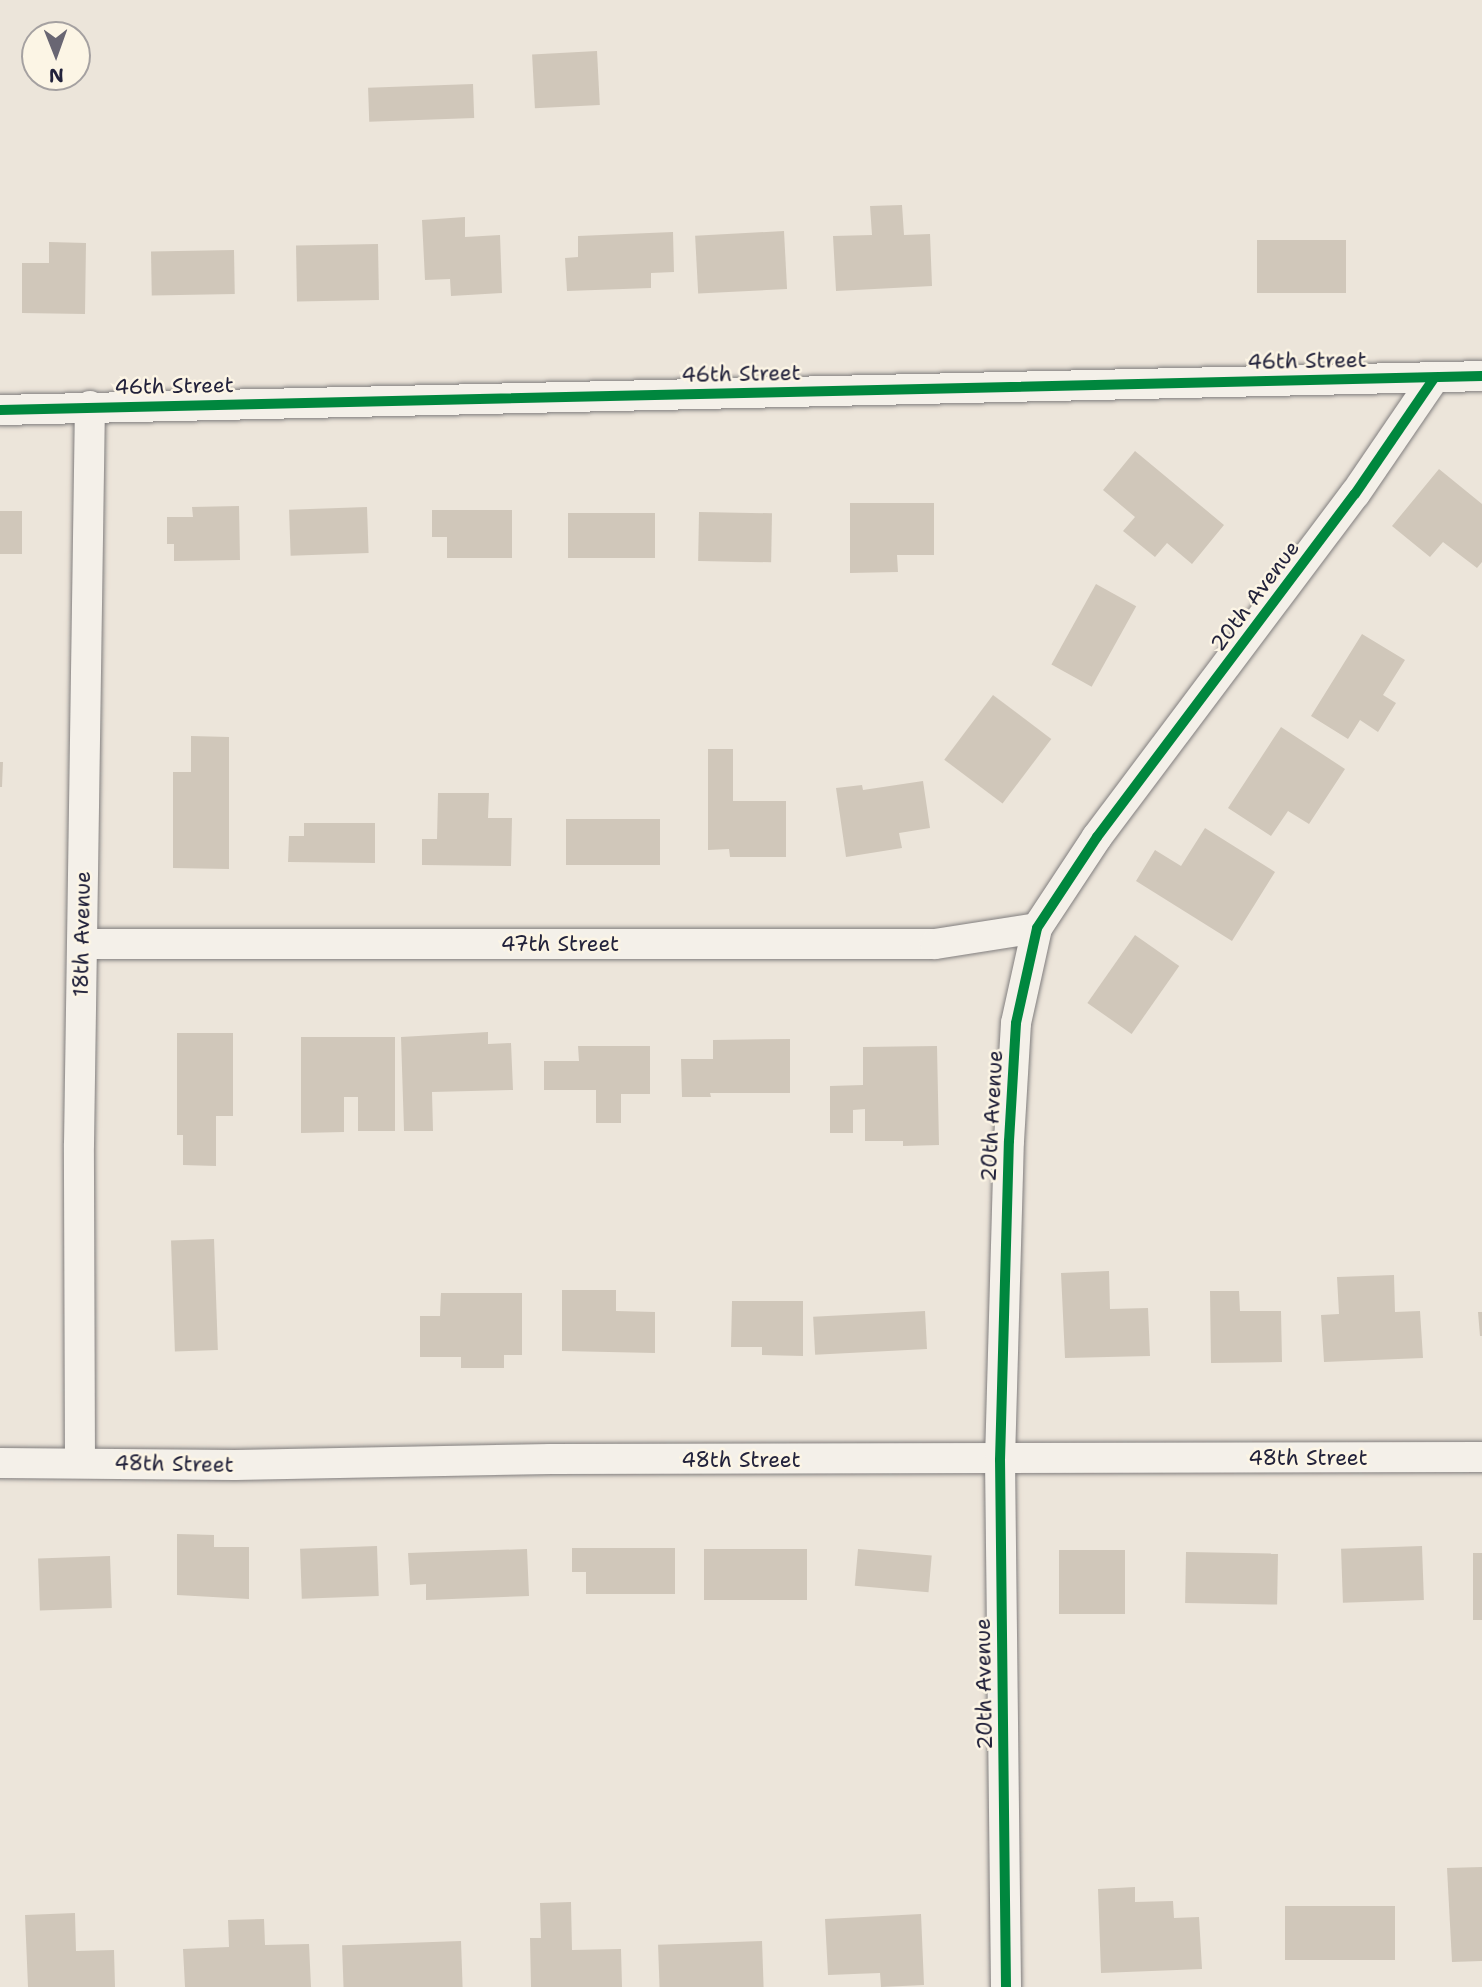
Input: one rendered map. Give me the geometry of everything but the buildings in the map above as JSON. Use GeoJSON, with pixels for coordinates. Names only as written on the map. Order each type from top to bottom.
{"type":"FeatureCollection","features":[{"type":"Feature","properties":{"kind":"street","name":"46th Street"},"geometry":{"type":"LineString","coordinates":[[0,410],[1482,376]]}},
{"type":"Feature","properties":{"kind":"street","name":"20th Avenue"},"geometry":{"type":"LineString","coordinates":[[1006,1987],[1000,1461],[1009,1141],[1016,1023],[1037,928],[1097,837],[1355,494],[1434,378]]}},
{"type":"Feature","properties":{"kind":"street","name":"18th Avenue"},"geometry":{"type":"LineString","coordinates":[[80,1462],[79,1144],[90,406]]}},
{"type":"Feature","properties":{"kind":"street","name":"47th Street"},"geometry":{"type":"LineString","coordinates":[[82,944],[935,944],[1037,928]]}},
{"type":"Feature","properties":{"kind":"street","name":"48th Street"},"geometry":{"type":"LineString","coordinates":[[0,1463],[235,1465],[551,1459],[1000,1461],[1482,1457]]}},
{"type":"Feature","properties":{"kind":"cycle path"},"geometry":{"type":"LineString","coordinates":[[0,410],[1482,376]]}},
{"type":"Feature","properties":{"kind":"cycle path"},"geometry":{"type":"LineString","coordinates":[[1006,1987],[1000,1460],[1009,1141],[1016,1023],[1037,928],[1097,837],[1355,494],[1434,378]]}}]}
